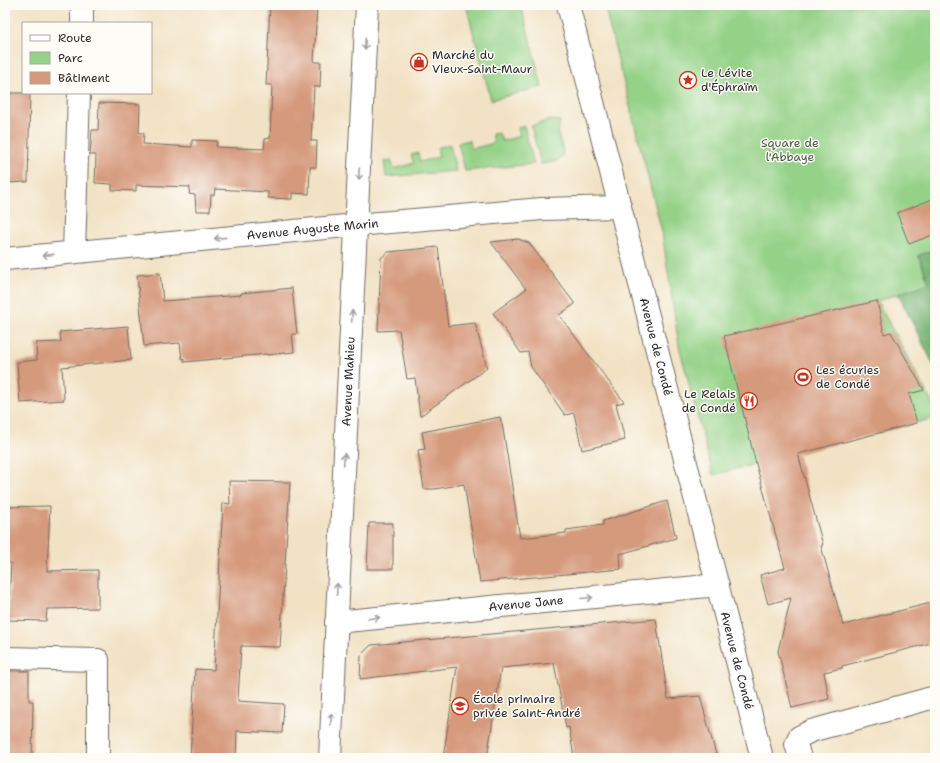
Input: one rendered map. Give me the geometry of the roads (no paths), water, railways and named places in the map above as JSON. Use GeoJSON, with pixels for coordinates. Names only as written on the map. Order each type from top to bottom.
{"type":"FeatureCollection","features":[{"type":"Feature","properties":{"kind":"street"},"geometry":{"type":"LineString","coordinates":[[82,5],[82,22]]}},
{"type":"Feature","properties":{"kind":"street","name":"Avenue Mahieu"},"geometry":{"type":"LineString","coordinates":[[330,758],[367,5]]}},
{"type":"Feature","properties":{"kind":"street","name":"Avenue de Condé"},"geometry":{"type":"LineString","coordinates":[[568,5],[762,758]]}},
{"type":"Feature","properties":{"kind":"street"},"geometry":{"type":"LineString","coordinates":[[74,252],[79,94]]}},
{"type":"Feature","properties":{"kind":"street","name":"Avenue Auguste Marin"},"geometry":{"type":"LineString","coordinates":[[5,259],[356,225],[542,209],[620,207]]}},
{"type":"Feature","properties":{"kind":"street","name":"Avenue Jane"},"geometry":{"type":"LineString","coordinates":[[336,622],[718,586]]}},
{"type":"Feature","properties":{"kind":"street"},"geometry":{"type":"LineString","coordinates":[[5,658],[98,660],[98,758]]}},
{"type":"Feature","properties":{"kind":"street"},"geometry":{"type":"LineString","coordinates":[[800,758],[796,744],[799,737],[810,731],[935,697]]}},
{"type":"Feature","properties":{"kind":"place","name":"Marché du Vieux-Saint-Maur"},"geometry":{"type":"Point","coordinates":[419,62]}},
{"type":"Feature","properties":{"kind":"place","name":"Le Lévite d'Éphraïm"},"geometry":{"type":"Point","coordinates":[688,80]}},
{"type":"Feature","properties":{"kind":"place","name":"Les écuries de Condé"},"geometry":{"type":"Point","coordinates":[803,377]}},
{"type":"Feature","properties":{"kind":"place","name":"Le Relais de Condé"},"geometry":{"type":"Point","coordinates":[749,401]}},
{"type":"Feature","properties":{"kind":"place","name":"École primaire privée Saint-André"},"geometry":{"type":"Point","coordinates":[460,706]}},
{"type":"Feature","properties":{"kind":"park label","name":"Square de l'Abbaye"},"geometry":{"type":"Point","coordinates":[790,150]}}]}
